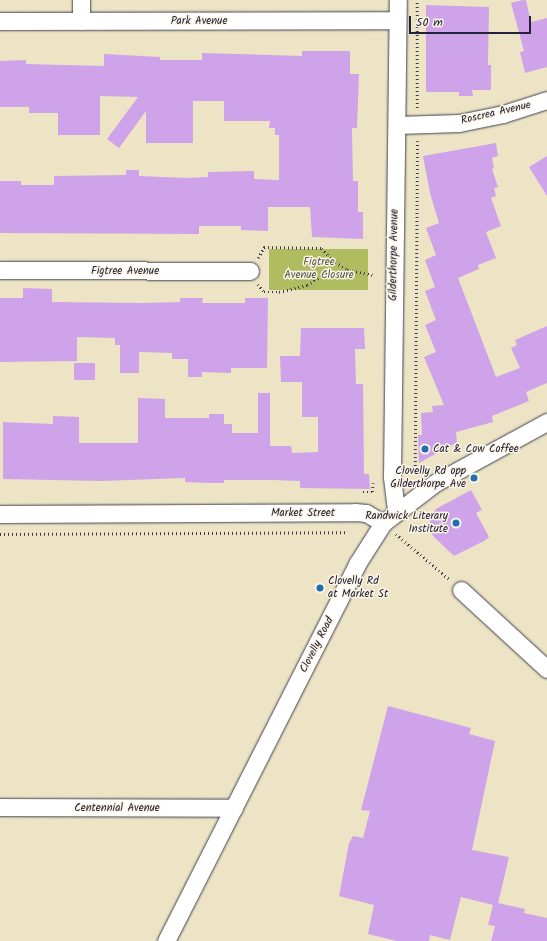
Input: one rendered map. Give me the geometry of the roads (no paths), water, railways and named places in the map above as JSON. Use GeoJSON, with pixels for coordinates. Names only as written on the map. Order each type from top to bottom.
{"type":"FeatureCollection","features":[{"type":"Feature","properties":{"kind":"street"},"geometry":{"type":"LineString","coordinates":[[81,0],[81,21]]}},
{"type":"Feature","properties":{"kind":"street","name":"Gilderthorpe Avenue"},"geometry":{"type":"LineString","coordinates":[[396,510],[392,476],[398,0]]}},
{"type":"Feature","properties":{"kind":"street","name":"Park Avenue"},"geometry":{"type":"LineString","coordinates":[[0,21],[397,20]]}},
{"type":"Feature","properties":{"kind":"street","name":"Roscrea Avenue"},"geometry":{"type":"LineString","coordinates":[[396,125],[459,123],[503,114],[547,100]]}},
{"type":"Feature","properties":{"kind":"street","name":"Figtree Avenue"},"geometry":{"type":"LineString","coordinates":[[0,270],[250,271]]}},
{"type":"Feature","properties":{"kind":"street","name":"Clovelly Road"},"geometry":{"type":"LineString","coordinates":[[166,941],[357,564],[383,523],[396,510],[434,483],[547,422]]}},
{"type":"Feature","properties":{"kind":"street","name":"Market Street"},"geometry":{"type":"LineString","coordinates":[[0,514],[355,512],[366,513],[383,523]]}},
{"type":"Feature","properties":{"kind":"street"},"geometry":{"type":"LineString","coordinates":[[461,590],[547,669]]}},
{"type":"Feature","properties":{"kind":"street","name":"Centennial Avenue"},"geometry":{"type":"LineString","coordinates":[[0,807],[234,808]]}},
{"type":"Feature","properties":{"kind":"place","name":"Cat & Cow Coffee"},"geometry":{"type":"Point","coordinates":[425,449]}},
{"type":"Feature","properties":{"kind":"place","name":"Clovelly Rd opp Gilderthorpe Ave"},"geometry":{"type":"Point","coordinates":[474,478]}},
{"type":"Feature","properties":{"kind":"place","name":"Randwick Literary Institute"},"geometry":{"type":"Point","coordinates":[456,523]}},
{"type":"Feature","properties":{"kind":"place","name":"Clovelly Rd at Market St"},"geometry":{"type":"Point","coordinates":[320,588]}},
{"type":"Feature","properties":{"kind":"park label","name":"Figtree Avenue Closure"},"geometry":{"type":"Point","coordinates":[319,269]}}]}
